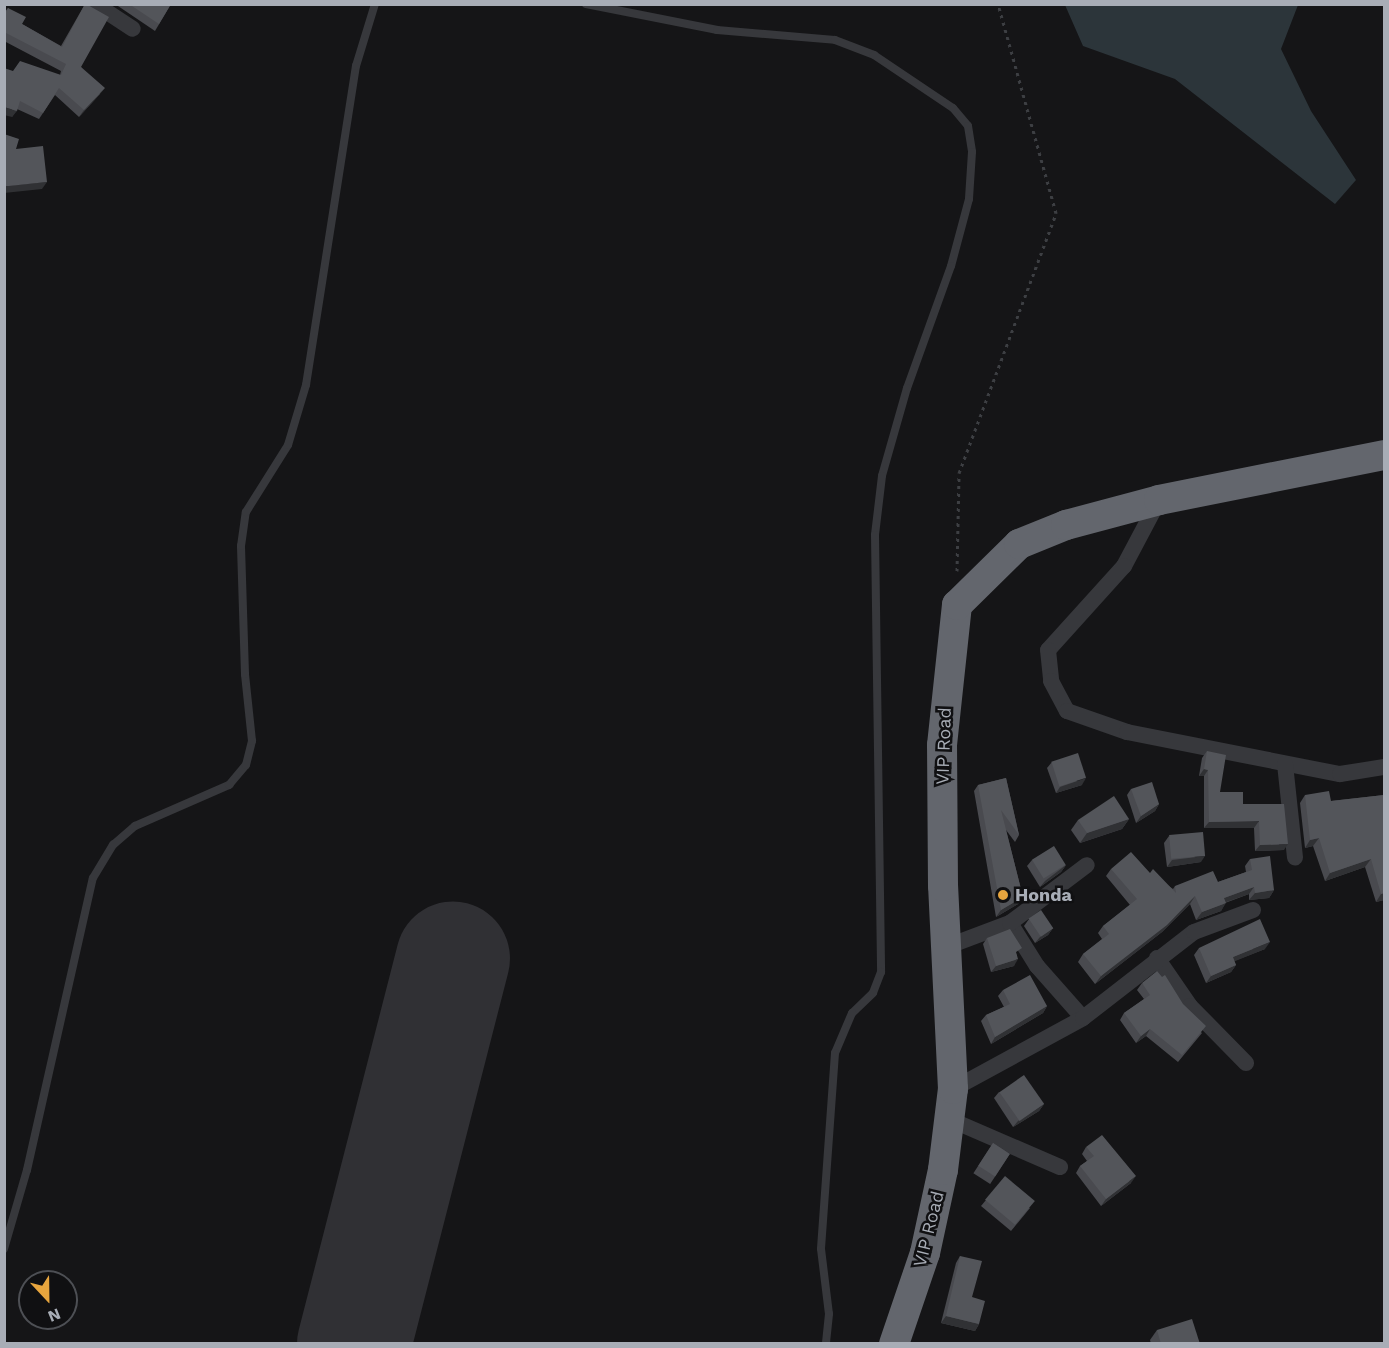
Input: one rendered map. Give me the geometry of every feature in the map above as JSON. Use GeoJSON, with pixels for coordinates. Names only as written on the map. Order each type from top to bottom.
{"type":"FeatureCollection","features":[{"type":"Feature","properties":{"kind":"highway"},"geometry":{"type":"LineString","coordinates":[[957,605],[1019,544],[1066,525],[1159,500],[1384,455]]}},
{"type":"Feature","properties":{"kind":"highway","name":"VIP Road"},"geometry":{"type":"LineString","coordinates":[[894,1344],[925,1252],[943,1170],[953,1089],[946,947],[942,745],[957,605]]}},
{"type":"Feature","properties":{"kind":"street"},"geometry":{"type":"LineString","coordinates":[[95,4],[133,29]]}},
{"type":"Feature","properties":{"kind":"street"},"geometry":{"type":"LineString","coordinates":[[1159,500],[1124,566],[1048,650],[1051,681],[1067,711],[1127,732],[1340,774],[1384,767]]}},
{"type":"Feature","properties":{"kind":"street"},"geometry":{"type":"LineString","coordinates":[[1285,764],[1295,858]]}},
{"type":"Feature","properties":{"kind":"street"},"geometry":{"type":"LineString","coordinates":[[946,947],[1010,923],[1087,866]]}},
{"type":"Feature","properties":{"kind":"street"},"geometry":{"type":"LineString","coordinates":[[953,1089],[1083,1018],[1157,958],[1194,932],[1253,909]]}},
{"type":"Feature","properties":{"kind":"street"},"geometry":{"type":"LineString","coordinates":[[1010,923],[1037,966],[1083,1018]]}},
{"type":"Feature","properties":{"kind":"street"},"geometry":{"type":"LineString","coordinates":[[1157,958],[1190,1006],[1246,1062]]}},
{"type":"Feature","properties":{"kind":"street"},"geometry":{"type":"LineString","coordinates":[[949,1119],[1060,1167]]}},
{"type":"Feature","properties":{"kind":"lane"},"geometry":{"type":"LineString","coordinates":[[4,1249],[27,1170],[93,878],[113,845],[135,826],[229,785],[246,765],[252,741],[245,674],[241,546],[246,512],[288,445],[306,385],[356,66],[375,4]]}},
{"type":"Feature","properties":{"kind":"lane"},"geometry":{"type":"LineString","coordinates":[[586,4],[717,30],[836,40],[874,56],[953,108],[968,126],[971,143],[969,199],[951,266],[907,388],[882,476],[875,534],[881,972],[873,993],[852,1013],[835,1053],[821,1249],[829,1314],[826,1344]]}},
{"type":"Feature","properties":{"kind":"path"},"geometry":{"type":"LineString","coordinates":[[957,605],[959,474],[1056,213],[998,4]]}},
{"type":"Feature","properties":{"kind":"shaded area"},"geometry":{"type":"Polygon","coordinates":[[[1065,5],[1298,5],[1281,49],[1311,111],[1356,180],[1335,204],[1175,79],[1083,46],[1065,5]]]}},
{"type":"Feature","properties":{"kind":"building"},"geometry":{"type":"Polygon","coordinates":[[[85,4],[109,17],[81,67],[105,88],[84,110],[59,88],[43,113],[20,101],[17,111],[4,107],[4,68],[13,71],[20,61],[61,75],[66,64],[4,32],[4,15],[8,8],[26,17],[22,24],[62,47],[85,4]]]}},
{"type":"Feature","properties":{"kind":"building"},"geometry":{"type":"Polygon","coordinates":[[[129,4],[171,4],[159,24],[129,4]]]}},
{"type":"Feature","properties":{"kind":"building"},"geometry":{"type":"Polygon","coordinates":[[[4,134],[19,139],[16,149],[43,146],[47,182],[4,186],[4,134]]]}},
{"type":"Feature","properties":{"kind":"building"},"geometry":{"type":"Polygon","coordinates":[[[1207,751],[1226,755],[1220,792],[1243,792],[1243,804],[1284,804],[1288,844],[1260,845],[1259,821],[1209,822],[1208,770],[1204,769],[1207,751]]]}},
{"type":"Feature","properties":{"kind":"building"},"geometry":{"type":"Polygon","coordinates":[[[1078,753],[1086,778],[1059,786],[1051,762],[1078,753]]]}},
{"type":"Feature","properties":{"kind":"building"},"geometry":{"type":"Polygon","coordinates":[[[1006,778],[1019,835],[1001,810],[1023,897],[1001,910],[978,785],[1006,778]]]}},
{"type":"Feature","properties":{"kind":"building"},"geometry":{"type":"Polygon","coordinates":[[[1152,782],[1159,804],[1141,816],[1131,789],[1152,782]]]}},
{"type":"Feature","properties":{"kind":"building"},"geometry":{"type":"Polygon","coordinates":[[[1329,791],[1331,801],[1384,795],[1384,893],[1381,894],[1371,859],[1330,873],[1319,838],[1310,840],[1305,795],[1329,791]]]}},
{"type":"Feature","properties":{"kind":"building"},"geometry":{"type":"Polygon","coordinates":[[[1114,796],[1129,819],[1087,833],[1078,820],[1114,796]]]}},
{"type":"Feature","properties":{"kind":"building"},"geometry":{"type":"Polygon","coordinates":[[[1203,832],[1205,856],[1171,859],[1169,835],[1203,832]]]}},
{"type":"Feature","properties":{"kind":"building"},"geometry":{"type":"Polygon","coordinates":[[[1054,846],[1066,865],[1044,878],[1032,860],[1054,846]]]}},
{"type":"Feature","properties":{"kind":"building"},"geometry":{"type":"Polygon","coordinates":[[[1131,852],[1150,873],[1153,869],[1176,893],[1175,886],[1213,871],[1218,882],[1252,870],[1250,859],[1270,856],[1274,890],[1255,893],[1254,887],[1224,898],[1226,903],[1202,912],[1195,896],[1167,925],[1101,976],[1083,954],[1109,934],[1103,926],[1137,899],[1111,869],[1131,852]]]}},
{"type":"Feature","properties":{"kind":"building"},"geometry":{"type":"Polygon","coordinates":[[[1041,910],[1053,928],[1041,937],[1029,918],[1041,910]]]}},
{"type":"Feature","properties":{"kind":"building"},"geometry":{"type":"Polygon","coordinates":[[[1260,919],[1270,942],[1233,957],[1236,965],[1211,976],[1199,948],[1260,919]]]}},
{"type":"Feature","properties":{"kind":"building"},"geometry":{"type":"Polygon","coordinates":[[[1010,929],[1022,948],[1016,952],[1018,959],[996,966],[987,938],[1010,929]]]}},
{"type":"Feature","properties":{"kind":"building"},"geometry":{"type":"Polygon","coordinates":[[[1157,971],[1162,977],[1165,975],[1183,1004],[1206,1026],[1182,1055],[1150,1029],[1141,1036],[1124,1013],[1150,995],[1142,983],[1157,971]]]}},
{"type":"Feature","properties":{"kind":"building"},"geometry":{"type":"Polygon","coordinates":[[[1030,975],[1047,1006],[995,1037],[986,1015],[1010,1004],[1003,990],[1030,975]]]}},
{"type":"Feature","properties":{"kind":"building"},"geometry":{"type":"Polygon","coordinates":[[[1024,1075],[1044,1104],[1020,1121],[999,1092],[1024,1075]]]}},
{"type":"Feature","properties":{"kind":"building"},"geometry":{"type":"Polygon","coordinates":[[[1102,1135],[1136,1176],[1106,1199],[1080,1166],[1094,1156],[1086,1147],[1102,1135]]]}},
{"type":"Feature","properties":{"kind":"building"},"geometry":{"type":"Polygon","coordinates":[[[993,1143],[1010,1154],[995,1177],[978,1166],[993,1143]]]}},
{"type":"Feature","properties":{"kind":"building"},"geometry":{"type":"Polygon","coordinates":[[[1005,1176],[1035,1201],[1015,1225],[985,1200],[1005,1176]]]}},
{"type":"Feature","properties":{"kind":"building"},"geometry":{"type":"Polygon","coordinates":[[[960,1256],[982,1261],[972,1297],[985,1301],[979,1324],[946,1316],[960,1256]]]}},
{"type":"Feature","properties":{"kind":"building"},"geometry":{"type":"Polygon","coordinates":[[[1192,1319],[1200,1344],[1161,1344],[1157,1330],[1192,1319]]]}},
{"type":"Feature","properties":{"kind":"runway"},"geometry":{"type":"LineString","coordinates":[[354,1344],[453,959]]}},
{"type":"Feature","properties":{"kind":"place","name":"Honda"},"geometry":{"type":"Point","coordinates":[1003,895]}}]}
